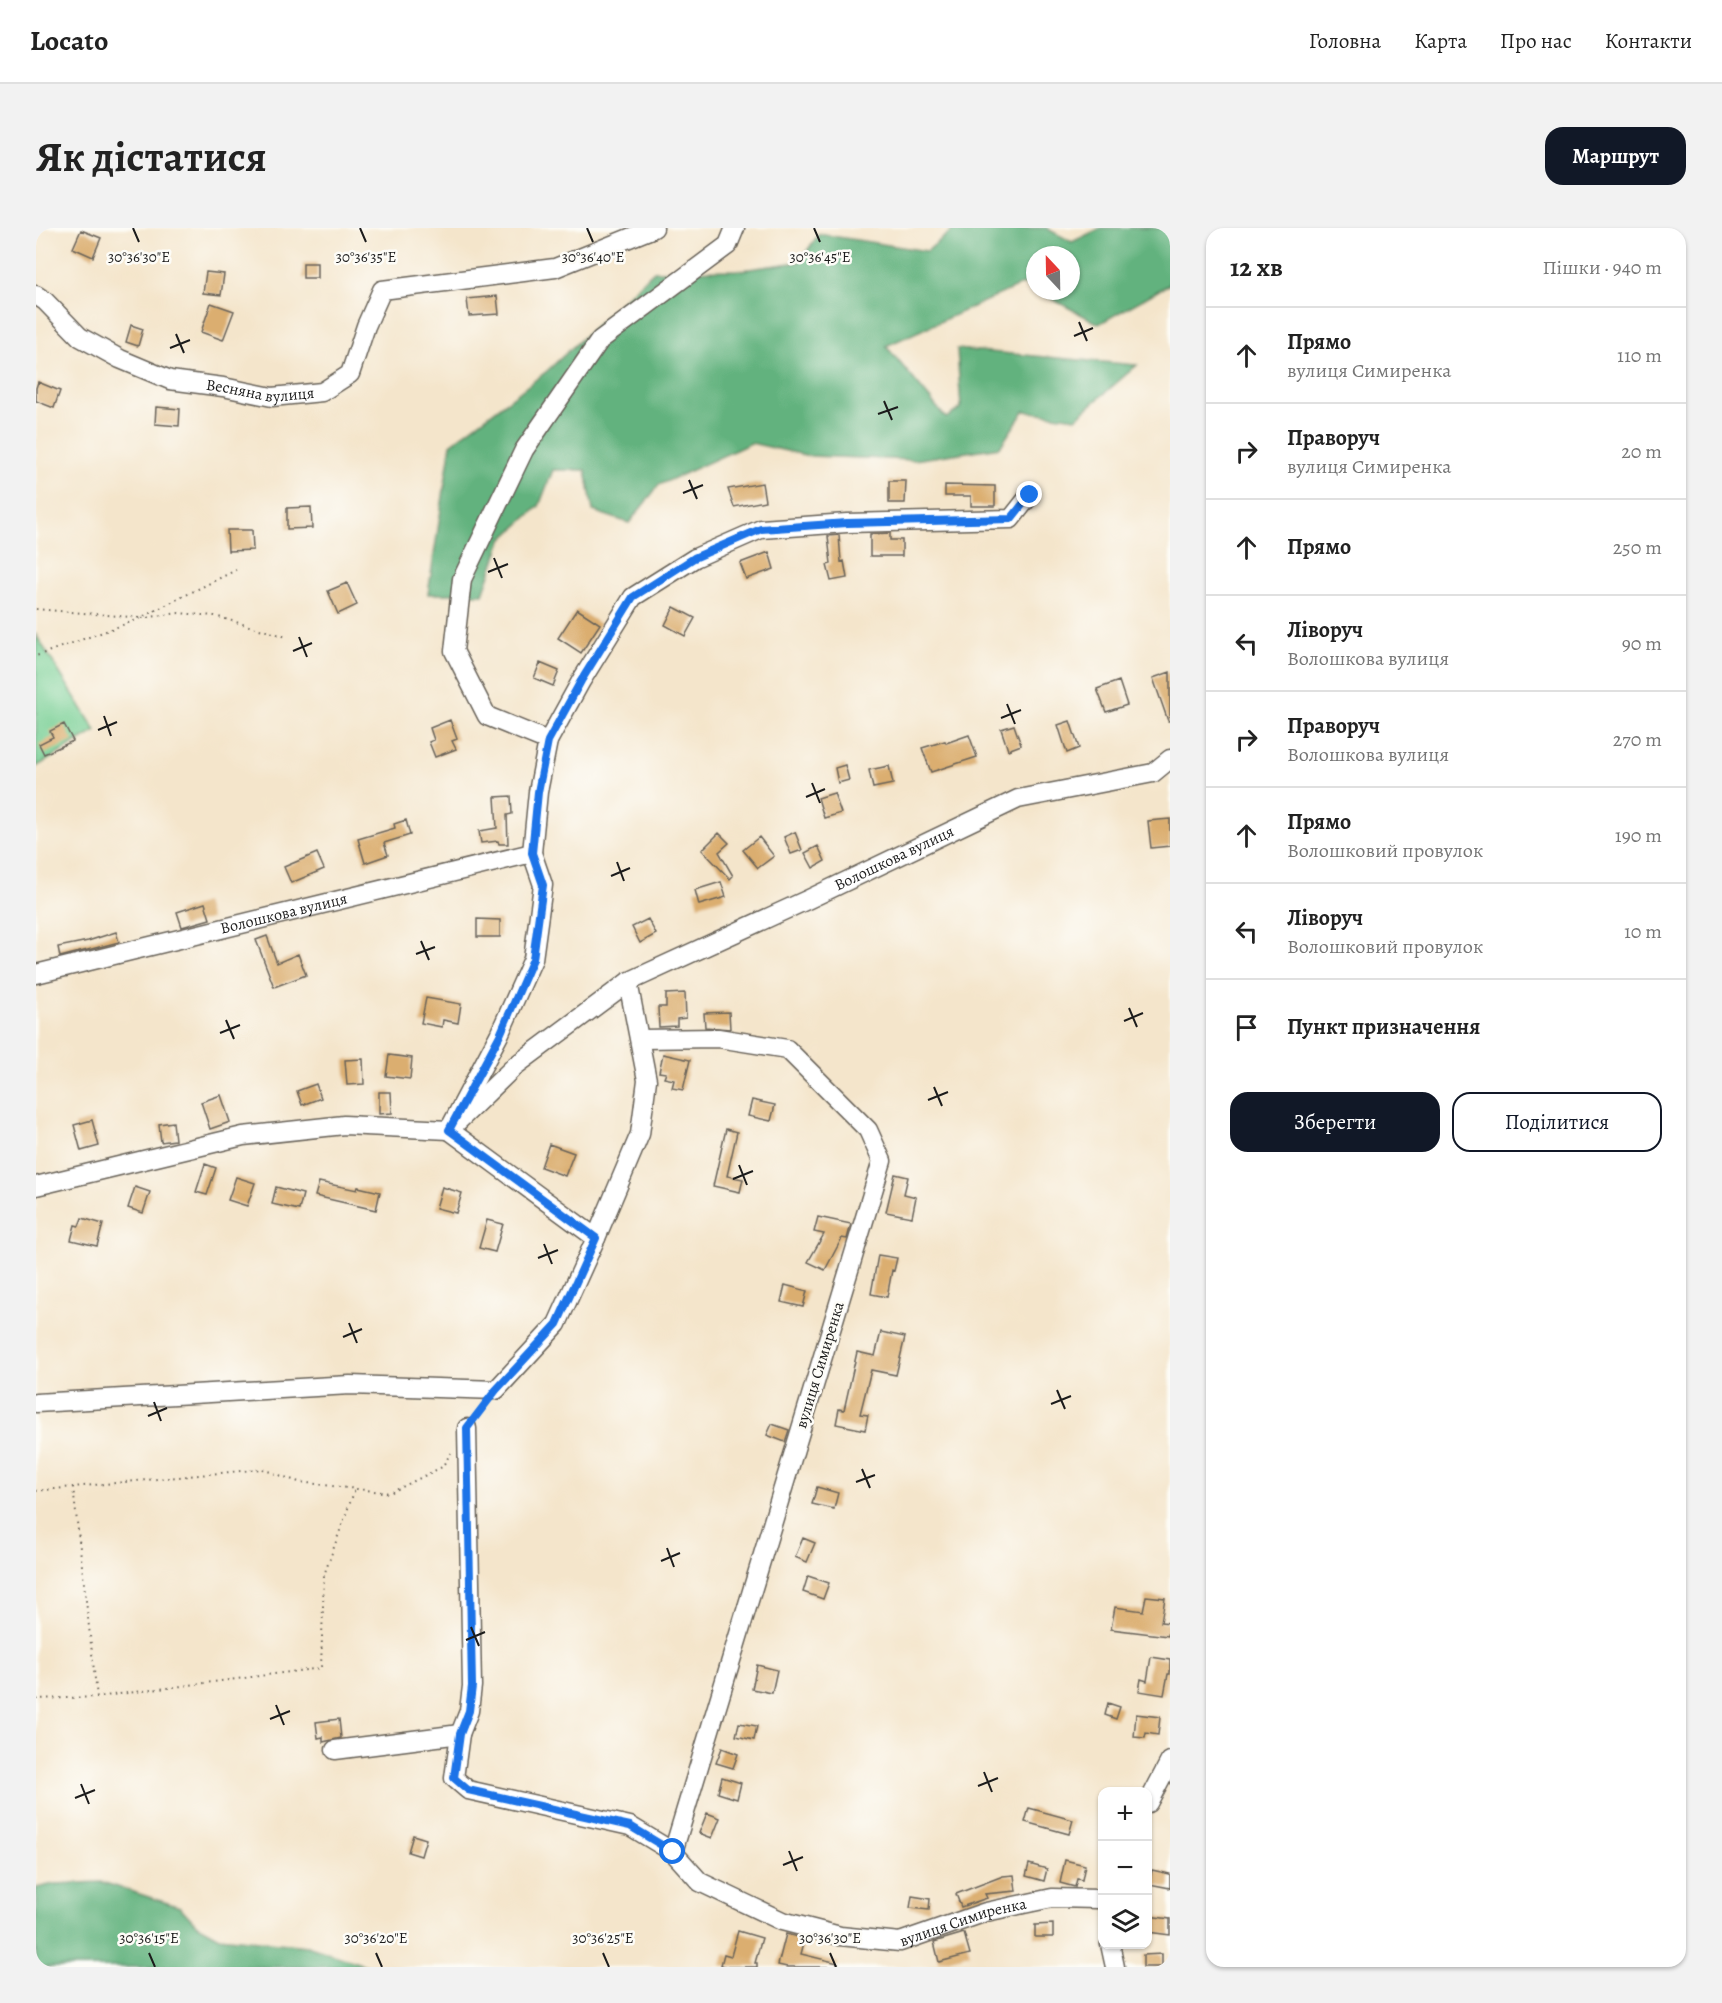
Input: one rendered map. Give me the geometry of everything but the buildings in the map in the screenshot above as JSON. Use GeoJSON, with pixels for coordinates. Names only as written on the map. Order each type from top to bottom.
{"type":"FeatureCollection","features":[{"type":"Feature","properties":{"kind":"street","name":"Весняна вулиця"},"geometry":{"type":"LineString","coordinates":[[36,295],[45,301],[80,337],[120,359],[170,380],[223,387],[272,397],[322,392],[350,374],[366,326],[382,290],[555,268],[654,228]]}},
{"type":"Feature","properties":{"kind":"street"},"geometry":{"type":"LineString","coordinates":[[548,741],[487,716],[454,651],[462,579],[524,450],[600,340],[728,245],[735,228]]}},
{"type":"Feature","properties":{"kind":"street"},"geometry":{"type":"LineString","coordinates":[[449,1130],[500,1035],[533,959],[543,885],[532,853],[538,792],[548,741],[581,681],[633,597],[694,558],[761,529],[847,523],[1011,519],[1030,495]]}},
{"type":"Feature","properties":{"kind":"street","name":"Волошкова вулиця"},"geometry":{"type":"LineString","coordinates":[[449,1130],[515,1066],[627,982],[809,899],[1018,799],[1162,775],[1170,759]]}},
{"type":"Feature","properties":{"kind":"street","name":"Волошкова вулиця"},"geometry":{"type":"LineString","coordinates":[[36,974],[532,853]]}},
{"type":"Feature","properties":{"kind":"street"},"geometry":{"type":"LineString","coordinates":[[36,1402],[350,1385],[496,1390],[557,1324],[640,1134],[647,1080],[627,982]]}},
{"type":"Feature","properties":{"kind":"street","name":"вулиця Симиренка"},"geometry":{"type":"LineString","coordinates":[[640,1039],[718,1038],[787,1049],[868,1130],[882,1161],[673,1852]]}},
{"type":"Feature","properties":{"kind":"street"},"geometry":{"type":"LineString","coordinates":[[36,1186],[243,1136],[344,1125],[449,1130],[596,1238]]}},
{"type":"Feature","properties":{"kind":"street"},"geometry":{"type":"LineString","coordinates":[[335,1750],[460,1734],[469,1711],[472,1686],[467,1428]]}},
{"type":"Feature","properties":{"kind":"street","name":"вулиця Симиренка"},"geometry":{"type":"LineString","coordinates":[[460,1734],[454,1778],[468,1790],[630,1826],[673,1852],[700,1882],[782,1921],[840,1936],[900,1942],[986,1911],[1052,1898],[1098,1902]]}},
{"type":"Feature","properties":{"kind":"street"},"geometry":{"type":"LineString","coordinates":[[1152,1795],[1170,1761]]}},
{"type":"Feature","properties":{"kind":"street"},"geometry":{"type":"LineString","coordinates":[[1111,1949],[1115,1967]]}},
{"type":"Feature","properties":{"kind":"path"},"geometry":{"type":"LineString","coordinates":[[36,656],[142,618],[236,570]]}},
{"type":"Feature","properties":{"kind":"path"},"geometry":{"type":"LineString","coordinates":[[36,609],[142,618],[179,613],[215,616],[287,637]]}},
{"type":"Feature","properties":{"kind":"path"},"geometry":{"type":"LineString","coordinates":[[36,1491],[262,1469],[299,1482],[390,1493],[442,1467],[467,1428],[496,1390]]}},
{"type":"Feature","properties":{"kind":"path"},"geometry":{"type":"LineString","coordinates":[[73,1487],[98,1697]]}},
{"type":"Feature","properties":{"kind":"path"},"geometry":{"type":"LineString","coordinates":[[36,1699],[98,1697],[321,1668],[324,1575],[356,1489]]}},
{"type":"Feature","properties":{"kind":"green space"},"geometry":{"type":"Polygon","coordinates":[[[955,228],[1046,228],[1072,242],[1101,228],[1170,228],[1170,284],[1099,324],[1054,300],[1080,300],[1080,246],[1026,246],[1026,286],[1023,284],[886,346],[946,418],[961,408],[957,349],[1137,365],[1076,418],[1024,411],[1000,447],[914,460],[809,456],[751,443],[659,485],[629,523],[593,511],[586,470],[553,470],[539,506],[502,540],[483,594],[428,594],[451,444],[547,371],[654,271],[742,270],[799,262],[819,234],[927,251],[955,228]]]}},
{"type":"Feature","properties":{"kind":"green space"},"geometry":{"type":"Polygon","coordinates":[[[36,635],[96,731],[36,767],[36,635]]]}},
{"type":"Feature","properties":{"kind":"green space"},"geometry":{"type":"Polygon","coordinates":[[[102,1882],[180,1907],[197,1925],[219,1937],[307,1946],[370,1967],[36,1967],[36,1888],[54,1884],[102,1882]]]}},
{"type":"Feature","properties":{"kind":"route"},"geometry":{"type":"LineString","coordinates":[[673,1852],[630,1826],[468,1790],[454,1778],[460,1734],[469,1711],[472,1686],[467,1428],[496,1390],[557,1324],[596,1238],[449,1130],[500,1035],[533,959],[543,885],[532,853],[538,792],[548,741],[581,681],[633,597],[694,558],[761,529],[847,523],[1011,519],[1030,495]]}}]}
